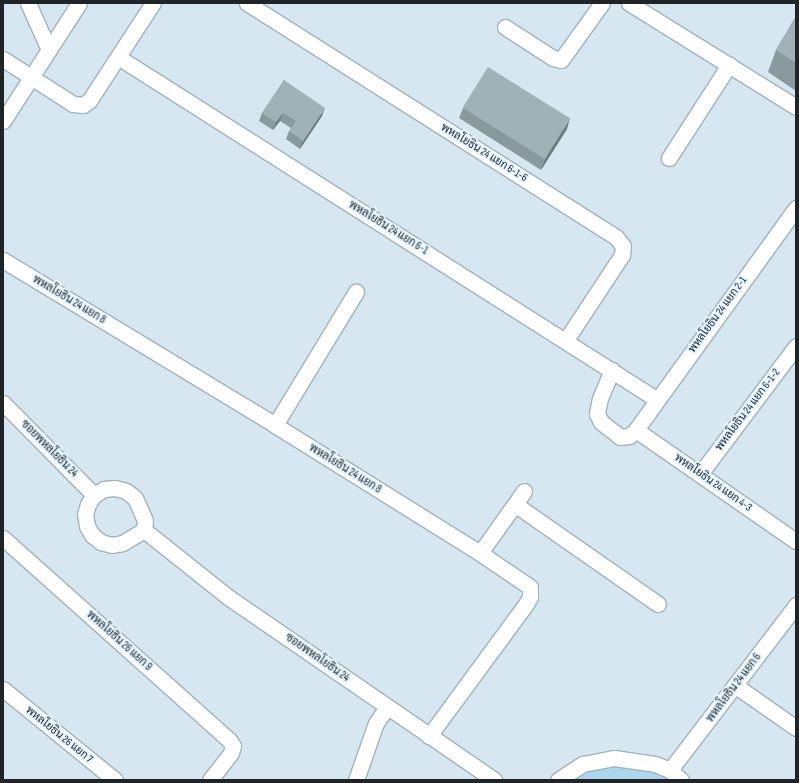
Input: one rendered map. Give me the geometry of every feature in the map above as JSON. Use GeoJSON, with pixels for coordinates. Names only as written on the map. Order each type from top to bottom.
{"type":"FeatureCollection","features":[{"type":"Feature","properties":{"kind":"street"},"geometry":{"type":"LineString","coordinates":[[28,3],[50,50]]}},
{"type":"Feature","properties":{"kind":"street"},"geometry":{"type":"LineString","coordinates":[[3,121],[79,3]]}},
{"type":"Feature","properties":{"kind":"street"},"geometry":{"type":"LineString","coordinates":[[3,59],[73,104],[83,105],[89,101],[153,3]]}},
{"type":"Feature","properties":{"kind":"street","name":"พหลโยธิน 24 แยก 6-1-6"},"geometry":{"type":"LineString","coordinates":[[247,3],[616,237],[623,246],[622,255],[566,340]]}},
{"type":"Feature","properties":{"kind":"street"},"geometry":{"type":"LineString","coordinates":[[505,27],[552,58],[561,60],[602,3]]}},
{"type":"Feature","properties":{"kind":"street"},"geometry":{"type":"LineString","coordinates":[[629,3],[651,9],[729,65],[796,107]]}},
{"type":"Feature","properties":{"kind":"street","name":"พหลโยธิน 24 แยก 6-1"},"geometry":{"type":"LineString","coordinates":[[118,58],[566,340],[656,399]]}},
{"type":"Feature","properties":{"kind":"street"},"geometry":{"type":"LineString","coordinates":[[669,158],[729,65]]}},
{"type":"Feature","properties":{"kind":"street","name":"พหลโยธิน 24 แยก 2-1"},"geometry":{"type":"LineString","coordinates":[[639,427],[656,399],[796,208]]}},
{"type":"Feature","properties":{"kind":"street","name":"พหลโยธิน 24 แยก 8"},"geometry":{"type":"LineString","coordinates":[[3,260],[275,425],[480,553],[530,587],[530,597],[429,736]]}},
{"type":"Feature","properties":{"kind":"street"},"geometry":{"type":"LineString","coordinates":[[275,425],[356,292]]}},
{"type":"Feature","properties":{"kind":"street","name":"พหลโยธิน 24 แยก 6-1-2"},"geometry":{"type":"LineString","coordinates":[[700,474],[796,346]]}},
{"type":"Feature","properties":{"kind":"street"},"geometry":{"type":"LineString","coordinates":[[612,370],[600,398],[597,414],[601,422],[620,437],[629,436],[639,427]]}},
{"type":"Feature","properties":{"kind":"street","name":"ซอยพหลโยธิน 24"},"geometry":{"type":"LineString","coordinates":[[3,403],[94,495]]}},
{"type":"Feature","properties":{"kind":"street","name":"พหลโยธิน 24 แยก 4-3"},"geometry":{"type":"LineString","coordinates":[[639,427],[700,474],[796,541]]}},
{"type":"Feature","properties":{"kind":"street"},"geometry":{"type":"LineString","coordinates":[[115,488],[126,491],[135,498],[140,508],[145,520],[144,530],[122,543],[112,544],[101,542],[92,535],[86,520],[88,504],[94,495],[104,490],[115,488]]}},
{"type":"Feature","properties":{"kind":"street"},"geometry":{"type":"LineString","coordinates":[[480,553],[516,505],[524,491]]}},
{"type":"Feature","properties":{"kind":"street"},"geometry":{"type":"LineString","coordinates":[[516,505],[658,604]]}},
{"type":"Feature","properties":{"kind":"street","name":"ซอยพหลโยธิน 24"},"geometry":{"type":"LineString","coordinates":[[144,530],[228,597],[494,780]]}},
{"type":"Feature","properties":{"kind":"street","name":"พหลโยธิน 26 แยก 9"},"geometry":{"type":"LineString","coordinates":[[3,538],[229,740],[233,746],[210,780]]}},
{"type":"Feature","properties":{"kind":"street","name":"พหลโยธิน 24 แยก 6"},"geometry":{"type":"LineString","coordinates":[[676,775],[736,686],[796,605]]}},
{"type":"Feature","properties":{"kind":"street"},"geometry":{"type":"LineString","coordinates":[[736,686],[796,728]]}},
{"type":"Feature","properties":{"kind":"street","name":"พหลโยธิน 26 แยก 7"},"geometry":{"type":"LineString","coordinates":[[3,689],[115,780]]}},
{"type":"Feature","properties":{"kind":"street"},"geometry":{"type":"LineString","coordinates":[[356,780],[376,723],[387,707]]}},
{"type":"Feature","properties":{"kind":"street"},"geometry":{"type":"LineString","coordinates":[[558,780],[583,764],[614,758],[634,759],[676,775]]}},
{"type":"Feature","properties":{"kind":"shaded area"},"geometry":{"type":"Polygon","coordinates":[[[605,760],[655,764],[677,780],[560,780],[605,760]]]}},
{"type":"Feature","properties":{"kind":"building"},"geometry":{"type":"Polygon","coordinates":[[[796,16],[796,63],[776,50],[796,16]]]}},
{"type":"Feature","properties":{"kind":"building"},"geometry":{"type":"Polygon","coordinates":[[[488,67],[570,118],[545,159],[463,108],[488,67]]]}},
{"type":"Feature","properties":{"kind":"building"},"geometry":{"type":"Polygon","coordinates":[[[284,80],[325,108],[303,141],[289,131],[296,121],[283,113],[276,122],[262,113],[284,80]]]}}]}
